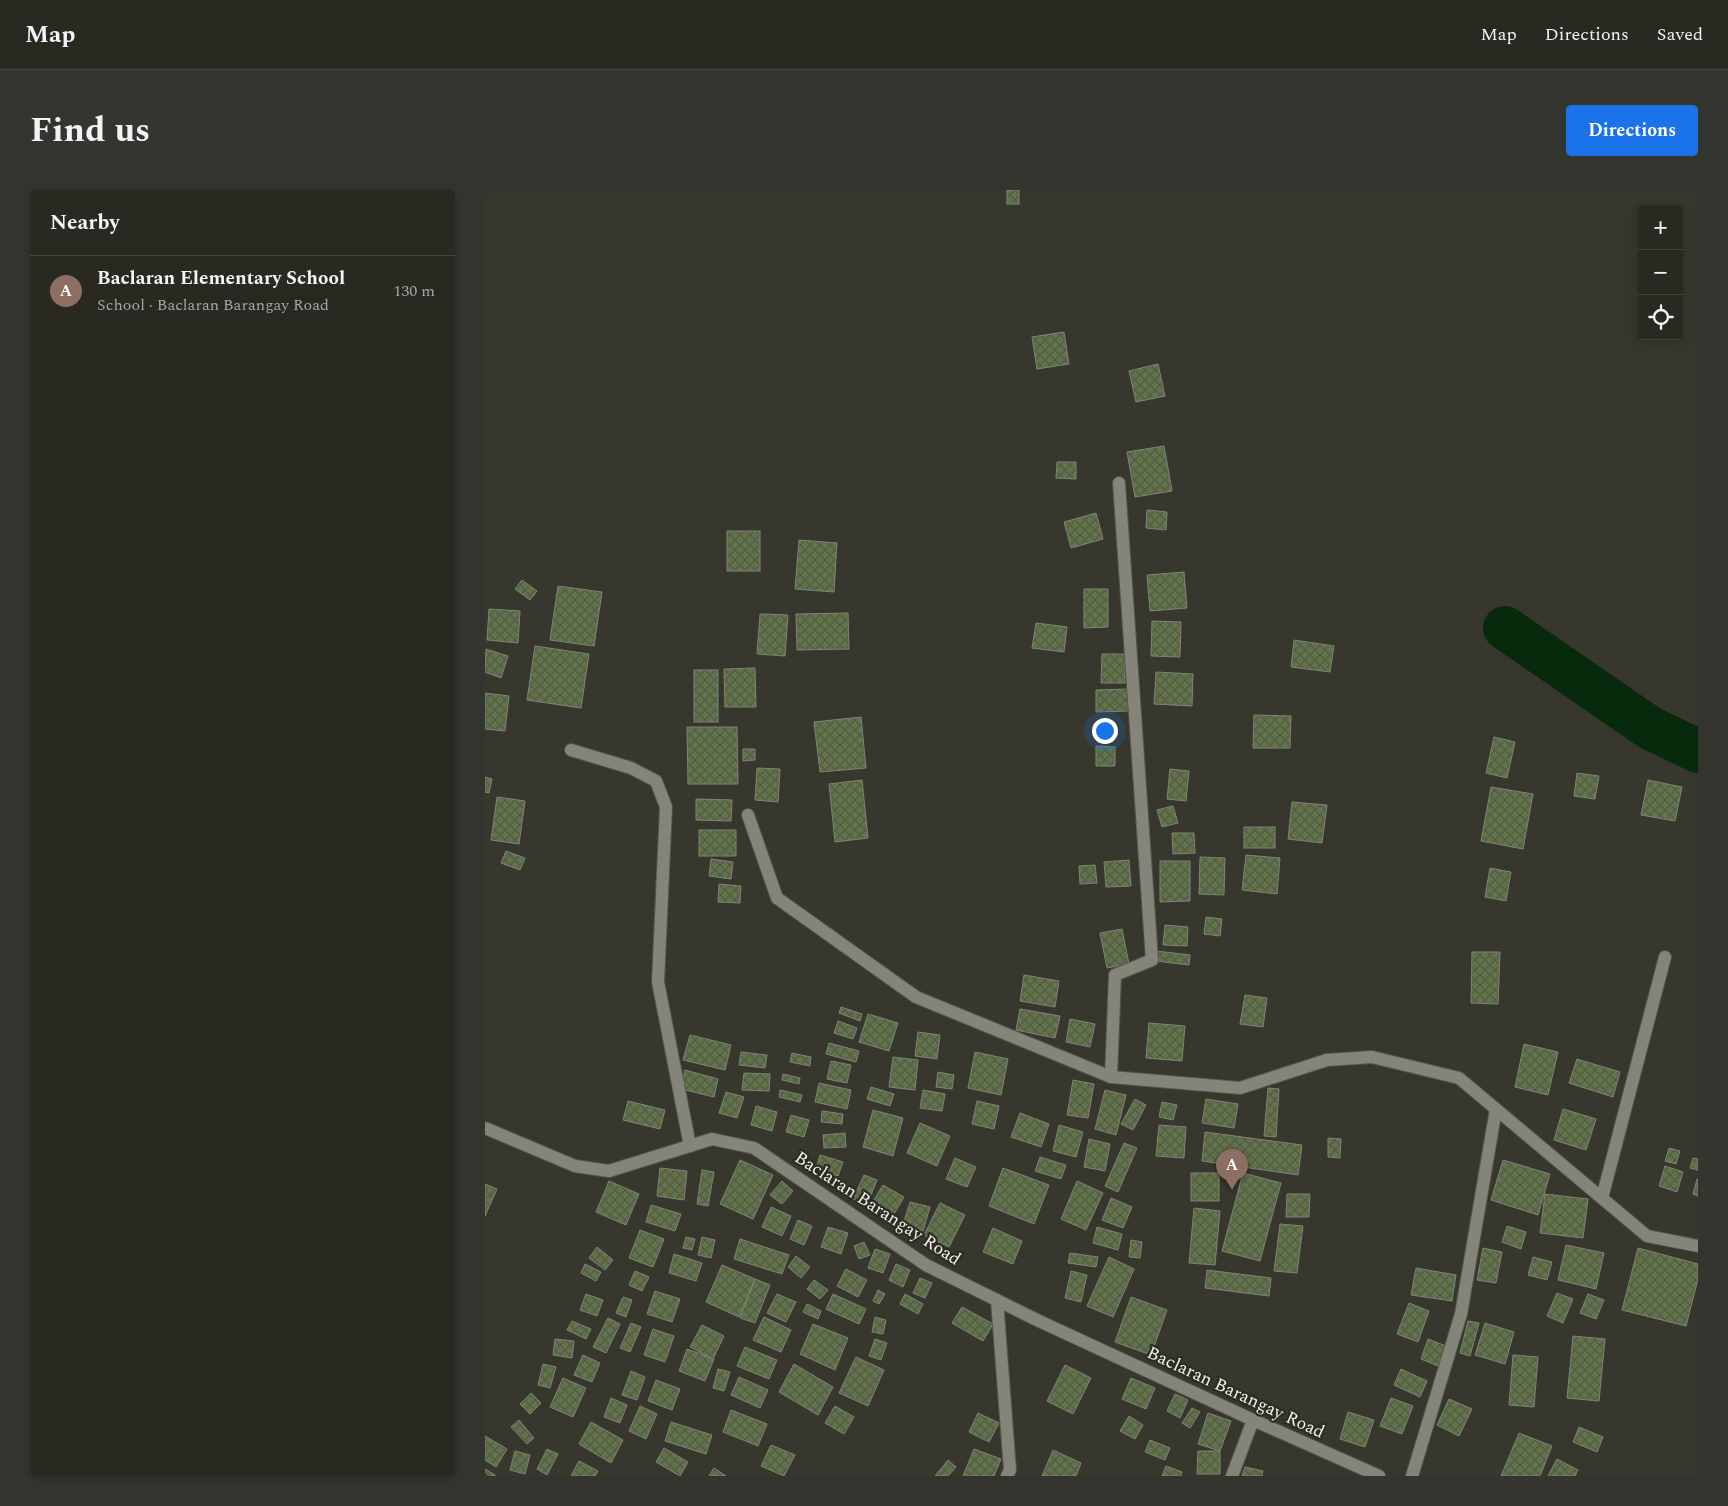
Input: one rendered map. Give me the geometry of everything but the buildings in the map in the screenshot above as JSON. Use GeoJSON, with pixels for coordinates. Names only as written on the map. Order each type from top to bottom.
{"type":"FeatureCollection","features":[{"type":"Feature","properties":{"kind":"street"},"geometry":{"type":"LineString","coordinates":[[1111,1077],[1115,975],[1152,960],[1119,483]]}},
{"type":"Feature","properties":{"kind":"street"},"geometry":{"type":"LineString","coordinates":[[571,750],[631,768],[656,782],[666,807],[658,982],[690,1146]]}},
{"type":"Feature","properties":{"kind":"street"},"geometry":{"type":"LineString","coordinates":[[748,815],[777,898],[916,997],[1111,1077],[1240,1088],[1327,1060],[1372,1057],[1459,1078],[1647,1236],[1698,1246]]}},
{"type":"Feature","properties":{"kind":"street"},"geometry":{"type":"LineString","coordinates":[[1602,1198],[1665,957]]}},
{"type":"Feature","properties":{"kind":"street"},"geometry":{"type":"LineString","coordinates":[[1411,1476],[1461,1314],[1496,1109]]}},
{"type":"Feature","properties":{"kind":"street","name":"Baclaran Barangay Road"},"geometry":{"type":"LineString","coordinates":[[485,1128],[575,1166],[609,1171],[712,1139],[754,1148],[926,1264],[997,1300],[1253,1420],[1379,1476]]}},
{"type":"Feature","properties":{"kind":"street"},"geometry":{"type":"LineString","coordinates":[[997,1300],[1010,1470],[1007,1476]]}},
{"type":"Feature","properties":{"kind":"street"},"geometry":{"type":"LineString","coordinates":[[1232,1476],[1253,1420]]}},
{"type":"Feature","properties":{"kind":"waterway"},"geometry":{"type":"LineString","coordinates":[[1505,628],[1650,728],[1698,751]]}},
{"type":"Feature","properties":{"kind":"place","name":"Baclaran Elementary School"},"geometry":{"type":"Point","coordinates":[1232,1190]}}]}
